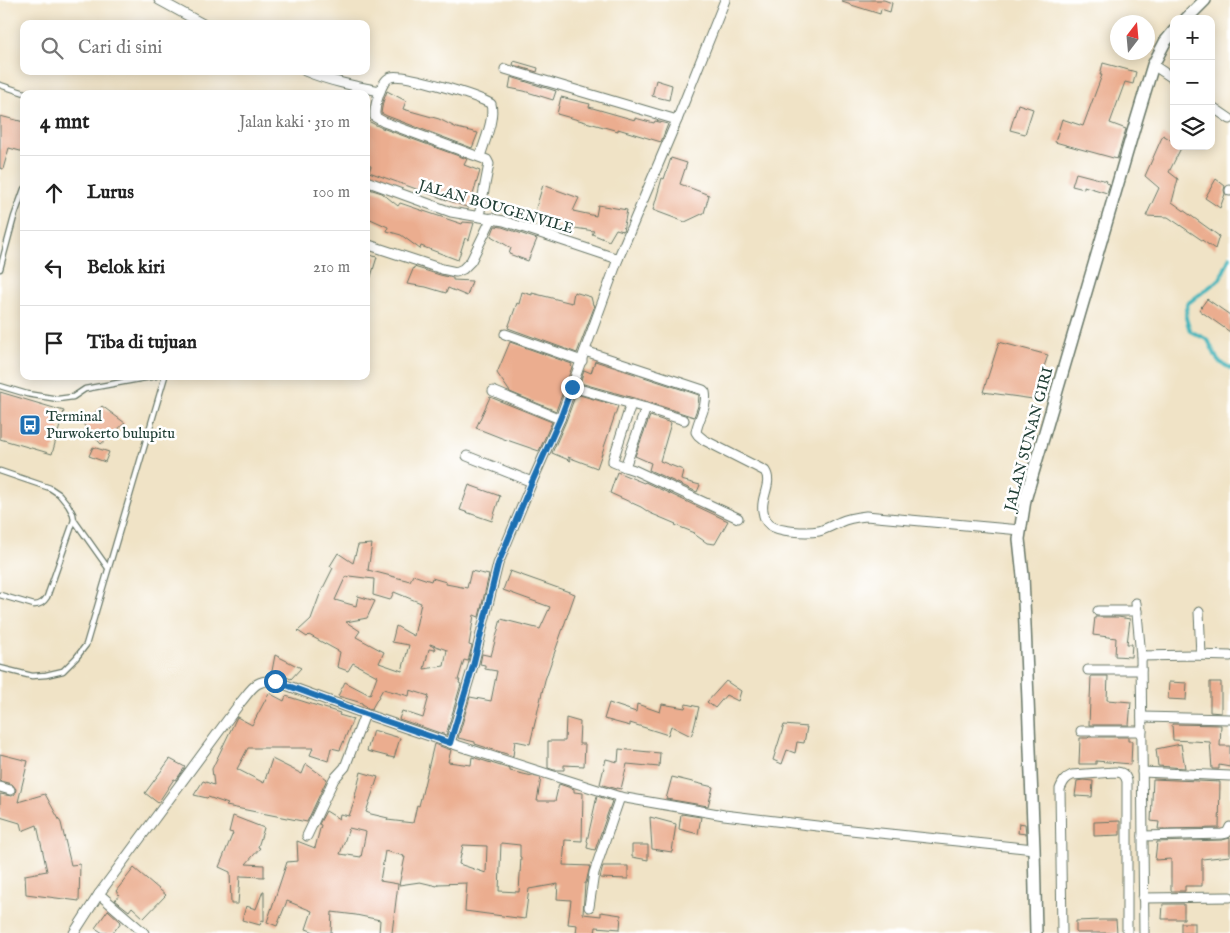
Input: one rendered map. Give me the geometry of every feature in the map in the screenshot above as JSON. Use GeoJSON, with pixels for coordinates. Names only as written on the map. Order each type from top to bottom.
{"type":"FeatureCollection","features":[{"type":"Feature","properties":{"kind":"street"},"geometry":{"type":"LineString","coordinates":[[159,0],[196,20]]}},
{"type":"Feature","properties":{"kind":"street"},"geometry":{"type":"LineString","coordinates":[[450,743],[473,666],[498,564],[560,419],[618,259],[725,0]]}},
{"type":"Feature","properties":{"kind":"street"},"geometry":{"type":"LineString","coordinates":[[1190,15],[1205,0]]}},
{"type":"Feature","properties":{"kind":"street","name":"JALAN SUNAN GIRI"},"geometry":{"type":"LineString","coordinates":[[1036,933],[1020,530],[1025,500],[1153,65],[1170,36]]}},
{"type":"Feature","properties":{"kind":"street"},"geometry":{"type":"LineString","coordinates":[[1153,65],[1170,76]]}},
{"type":"Feature","properties":{"kind":"street"},"geometry":{"type":"LineString","coordinates":[[505,70],[677,120]]}},
{"type":"Feature","properties":{"kind":"street"},"geometry":{"type":"LineString","coordinates":[[315,75],[338,83],[380,91]]}},
{"type":"Feature","properties":{"kind":"street"},"geometry":{"type":"LineString","coordinates":[[479,216],[489,164],[487,160],[375,117],[380,91],[386,79],[394,76],[406,76],[475,96],[491,104],[493,110],[480,157]]}},
{"type":"Feature","properties":{"kind":"street"},"geometry":{"type":"LineString","coordinates":[[1215,109],[1230,119]]}},
{"type":"Feature","properties":{"kind":"street","name":"JALAN BOUGENVILE"},"geometry":{"type":"LineString","coordinates":[[370,182],[451,212],[492,218],[618,259]]}},
{"type":"Feature","properties":{"kind":"street"},"geometry":{"type":"LineString","coordinates":[[370,245],[442,270],[456,272],[463,269],[471,261],[492,218]]}},
{"type":"Feature","properties":{"kind":"street"},"geometry":{"type":"LineString","coordinates":[[505,334],[582,361]]}},
{"type":"Feature","properties":{"kind":"street"},"geometry":{"type":"LineString","coordinates":[[585,351],[706,392],[705,405],[696,432],[704,440],[766,470],[768,479],[762,509],[765,519],[771,526],[783,530],[820,531],[852,518],[866,516],[1020,530]]}},
{"type":"Feature","properties":{"kind":"street"},"geometry":{"type":"LineString","coordinates":[[572,387],[684,420]]}},
{"type":"Feature","properties":{"kind":"street"},"geometry":{"type":"LineString","coordinates":[[493,391],[560,419]]}},
{"type":"Feature","properties":{"kind":"street"},"geometry":{"type":"LineString","coordinates":[[631,404],[613,462],[738,518]]}},
{"type":"Feature","properties":{"kind":"street"},"geometry":{"type":"LineString","coordinates":[[625,467],[646,408]]}},
{"type":"Feature","properties":{"kind":"street"},"geometry":{"type":"LineString","coordinates":[[467,456],[532,482]]}},
{"type":"Feature","properties":{"kind":"street"},"geometry":{"type":"LineString","coordinates":[[1098,611],[1137,607],[1141,656],[1144,933]]}},
{"type":"Feature","properties":{"kind":"street"},"geometry":{"type":"LineString","coordinates":[[1199,612],[1201,655]]}},
{"type":"Feature","properties":{"kind":"street"},"geometry":{"type":"LineString","coordinates":[[1141,656],[1230,656]]}},
{"type":"Feature","properties":{"kind":"street"},"geometry":{"type":"LineString","coordinates":[[1088,670],[1141,670]]}},
{"type":"Feature","properties":{"kind":"street"},"geometry":{"type":"LineString","coordinates":[[74,933],[99,894],[240,703],[259,682],[264,680],[275,681],[450,743],[620,797],[724,815],[1034,849]]}},
{"type":"Feature","properties":{"kind":"street"},"geometry":{"type":"LineString","coordinates":[[307,836],[334,780],[345,768],[365,714]]}},
{"type":"Feature","properties":{"kind":"street"},"geometry":{"type":"LineString","coordinates":[[1142,717],[1230,719]]}},
{"type":"Feature","properties":{"kind":"street"},"geometry":{"type":"LineString","coordinates":[[1081,732],[1142,731]]}},
{"type":"Feature","properties":{"kind":"street"},"geometry":{"type":"LineString","coordinates":[[1062,933],[1060,789],[1066,778],[1072,775],[1115,772],[1121,772],[1125,775],[1127,781],[1127,933]]}},
{"type":"Feature","properties":{"kind":"street"},"geometry":{"type":"LineString","coordinates":[[1142,772],[1230,776]]}},
{"type":"Feature","properties":{"kind":"street"},"geometry":{"type":"LineString","coordinates":[[0,787],[10,790]]}},
{"type":"Feature","properties":{"kind":"street"},"geometry":{"type":"LineString","coordinates":[[588,907],[594,873],[620,797]]}},
{"type":"Feature","properties":{"kind":"street"},"geometry":{"type":"LineString","coordinates":[[1143,836],[1222,834],[1227,833],[1230,827]]}},
{"type":"Feature","properties":{"kind":"street"},"geometry":{"type":"LineString","coordinates":[[99,894],[144,933]]}},
{"type":"Feature","properties":{"kind":"street"},"geometry":{"type":"LineString","coordinates":[[1143,898],[1230,897]]}},
{"type":"Feature","properties":{"kind":"lane"},"geometry":{"type":"LineString","coordinates":[[0,85],[20,91]]}},
{"type":"Feature","properties":{"kind":"lane"},"geometry":{"type":"LineString","coordinates":[[0,269],[20,200]]}},
{"type":"Feature","properties":{"kind":"lane"},"geometry":{"type":"LineString","coordinates":[[0,386],[27,394],[58,399],[73,397],[85,390],[136,380]]}},
{"type":"Feature","properties":{"kind":"lane"},"geometry":{"type":"LineString","coordinates":[[0,668],[32,676],[63,671],[86,645],[164,380]]}},
{"type":"Feature","properties":{"kind":"lane"},"geometry":{"type":"LineString","coordinates":[[0,471],[50,488],[59,494],[73,514],[74,520],[108,568]]}},
{"type":"Feature","properties":{"kind":"lane"},"geometry":{"type":"LineString","coordinates":[[0,596],[34,605],[40,604],[45,600],[74,520]]}},
{"type":"Feature","properties":{"kind":"building"},"geometry":{"type":"Polygon","coordinates":[[[842,0],[884,0],[892,3],[890,12],[881,9],[880,14],[842,2],[842,0]]]}},
{"type":"Feature","properties":{"kind":"building"},"geometry":{"type":"Polygon","coordinates":[[[514,61],[538,68],[537,72],[513,65],[514,61]]]}},
{"type":"Feature","properties":{"kind":"building"},"geometry":{"type":"Polygon","coordinates":[[[1103,63],[1136,72],[1133,84],[1125,82],[1110,123],[1126,129],[1117,159],[1055,142],[1062,119],[1083,126],[1102,75],[1100,75],[1103,63]]]}},
{"type":"Feature","properties":{"kind":"building"},"geometry":{"type":"Polygon","coordinates":[[[511,77],[556,91],[553,100],[509,88],[511,77]]]}},
{"type":"Feature","properties":{"kind":"building"},"geometry":{"type":"Polygon","coordinates":[[[656,80],[672,85],[669,100],[652,96],[656,80]]]}},
{"type":"Feature","properties":{"kind":"building"},"geometry":{"type":"Polygon","coordinates":[[[387,91],[406,101],[403,109],[439,119],[457,128],[478,133],[472,148],[381,113],[387,91]]]}},
{"type":"Feature","properties":{"kind":"building"},"geometry":{"type":"Polygon","coordinates":[[[561,97],[590,104],[589,107],[635,120],[635,118],[654,123],[655,121],[668,124],[661,142],[557,114],[561,97]]]}},
{"type":"Feature","properties":{"kind":"building"},"geometry":{"type":"Polygon","coordinates":[[[1018,104],[1033,109],[1025,134],[1010,130],[1018,104]]]}},
{"type":"Feature","properties":{"kind":"building"},"geometry":{"type":"Polygon","coordinates":[[[0,116],[20,121],[20,151],[9,148],[3,169],[0,168],[0,116]]]}},
{"type":"Feature","properties":{"kind":"building"},"geometry":{"type":"Polygon","coordinates":[[[370,122],[467,159],[464,165],[480,171],[469,208],[370,172],[370,122]]]}},
{"type":"Feature","properties":{"kind":"building"},"geometry":{"type":"Polygon","coordinates":[[[1163,135],[1170,139],[1170,150],[1180,150],[1169,172],[1178,179],[1172,202],[1219,236],[1215,249],[1168,217],[1146,216],[1159,188],[1145,176],[1163,135]]]}},
{"type":"Feature","properties":{"kind":"building"},"geometry":{"type":"Polygon","coordinates":[[[671,158],[687,163],[680,184],[709,195],[704,213],[685,222],[653,210],[662,178],[664,179],[671,158]]]}},
{"type":"Feature","properties":{"kind":"building"},"geometry":{"type":"Polygon","coordinates":[[[1076,173],[1107,181],[1106,183],[1110,184],[1107,193],[1084,186],[1084,189],[1072,186],[1076,173]]]}},
{"type":"Feature","properties":{"kind":"building"},"geometry":{"type":"Polygon","coordinates":[[[1216,179],[1225,186],[1225,194],[1220,208],[1205,198],[1216,179]]]}},
{"type":"Feature","properties":{"kind":"building"},"geometry":{"type":"Polygon","coordinates":[[[543,185],[579,198],[573,211],[596,216],[598,205],[627,210],[623,231],[616,229],[609,241],[592,234],[594,231],[568,227],[567,230],[544,221],[546,215],[535,211],[543,185]]]}},
{"type":"Feature","properties":{"kind":"building"},"geometry":{"type":"Polygon","coordinates":[[[370,189],[382,193],[398,206],[400,203],[462,224],[463,222],[474,223],[469,240],[465,238],[458,260],[421,246],[420,249],[401,235],[387,231],[388,227],[370,219],[370,189]]]}},
{"type":"Feature","properties":{"kind":"building"},"geometry":{"type":"Polygon","coordinates":[[[495,226],[537,239],[528,261],[509,254],[511,248],[491,236],[495,226]]]}},
{"type":"Feature","properties":{"kind":"building"},"geometry":{"type":"Polygon","coordinates":[[[370,255],[377,257],[370,280],[370,255]]]}},
{"type":"Feature","properties":{"kind":"building"},"geometry":{"type":"Polygon","coordinates":[[[414,267],[453,278],[453,280],[472,281],[467,296],[448,288],[446,293],[407,284],[414,267]]]}},
{"type":"Feature","properties":{"kind":"building"},"geometry":{"type":"Polygon","coordinates":[[[522,292],[572,303],[574,292],[591,297],[593,305],[595,305],[577,353],[508,328],[517,303],[519,304],[522,292]]]}},
{"type":"Feature","properties":{"kind":"building"},"geometry":{"type":"Polygon","coordinates":[[[1207,299],[1230,315],[1230,332],[1199,310],[1207,299]]]}},
{"type":"Feature","properties":{"kind":"building"},"geometry":{"type":"Polygon","coordinates":[[[510,342],[572,364],[556,411],[510,392],[497,373],[510,342]]]}},
{"type":"Feature","properties":{"kind":"building"},"geometry":{"type":"Polygon","coordinates":[[[999,342],[1048,355],[1033,399],[983,392],[999,342]]]}},
{"type":"Feature","properties":{"kind":"building"},"geometry":{"type":"Polygon","coordinates":[[[595,361],[699,395],[694,417],[580,383],[584,370],[591,373],[595,361]]]}},
{"type":"Feature","properties":{"kind":"building","name":"Terminal Purwokerto bulupitu"},"geometry":{"type":"Polygon","coordinates":[[[0,392],[64,411],[52,454],[0,439],[0,392]]]}},
{"type":"Feature","properties":{"kind":"building"},"geometry":{"type":"Polygon","coordinates":[[[576,394],[618,406],[597,468],[568,457],[571,461],[552,453],[576,394]]]}},
{"type":"Feature","properties":{"kind":"building"},"geometry":{"type":"Polygon","coordinates":[[[490,397],[552,422],[539,451],[476,428],[490,397]]]}},
{"type":"Feature","properties":{"kind":"building"},"geometry":{"type":"Polygon","coordinates":[[[102,406],[125,423],[101,444],[83,424],[102,406]]]}},
{"type":"Feature","properties":{"kind":"building"},"geometry":{"type":"Polygon","coordinates":[[[650,416],[671,423],[660,461],[683,470],[681,480],[700,485],[697,492],[649,470],[651,463],[635,456],[650,416]]]}},
{"type":"Feature","properties":{"kind":"building"},"geometry":{"type":"Polygon","coordinates":[[[93,447],[109,452],[105,462],[89,456],[93,447]]]}},
{"type":"Feature","properties":{"kind":"building"},"geometry":{"type":"Polygon","coordinates":[[[617,472],[645,482],[728,521],[715,544],[707,543],[695,533],[610,493],[617,472]]]}},
{"type":"Feature","properties":{"kind":"building"},"geometry":{"type":"Polygon","coordinates":[[[469,485],[500,496],[492,521],[460,510],[469,485]]]}},
{"type":"Feature","properties":{"kind":"building"},"geometry":{"type":"Polygon","coordinates":[[[372,544],[368,570],[410,581],[413,575],[431,581],[432,578],[446,582],[446,584],[467,588],[471,571],[489,575],[479,617],[474,615],[469,645],[472,646],[468,661],[464,660],[458,680],[460,680],[459,683],[461,684],[446,735],[399,719],[402,711],[423,718],[429,696],[410,690],[409,696],[383,689],[371,710],[362,703],[338,696],[345,682],[370,695],[377,676],[353,663],[348,671],[337,667],[340,652],[298,631],[311,619],[320,594],[333,568],[330,566],[338,553],[353,563],[358,545],[372,544]],[[346,576],[335,600],[356,606],[358,596],[375,601],[367,618],[346,622],[360,631],[356,637],[384,652],[379,663],[402,671],[409,645],[392,642],[396,626],[414,636],[421,603],[394,592],[390,600],[373,595],[374,579],[349,576],[349,578],[346,576]],[[430,644],[436,648],[435,650],[429,649],[424,669],[444,666],[447,650],[430,644]]]}},
{"type":"Feature","properties":{"kind":"building"},"geometry":{"type":"Polygon","coordinates":[[[510,571],[575,594],[545,680],[530,744],[515,741],[513,756],[458,738],[470,697],[491,701],[497,671],[485,669],[485,665],[480,664],[482,654],[491,656],[501,619],[540,629],[550,607],[503,590],[510,571]]]}},
{"type":"Feature","properties":{"kind":"building"},"geometry":{"type":"Polygon","coordinates":[[[1095,617],[1130,619],[1127,644],[1132,644],[1131,657],[1115,656],[1116,638],[1093,635],[1095,617]]]}},
{"type":"Feature","properties":{"kind":"building"},"geometry":{"type":"Polygon","coordinates":[[[275,655],[301,668],[291,679],[272,671],[275,655]]]}},
{"type":"Feature","properties":{"kind":"building"},"geometry":{"type":"Polygon","coordinates":[[[1091,676],[1108,676],[1107,700],[1131,702],[1129,725],[1089,725],[1091,676]]]}},
{"type":"Feature","properties":{"kind":"building"},"geometry":{"type":"Polygon","coordinates":[[[726,681],[741,691],[738,701],[726,695],[715,708],[707,702],[726,681]]]}},
{"type":"Feature","properties":{"kind":"building"},"geometry":{"type":"Polygon","coordinates":[[[1169,682],[1187,683],[1186,700],[1168,699],[1169,682]]]}},
{"type":"Feature","properties":{"kind":"building"},"geometry":{"type":"Polygon","coordinates":[[[1210,682],[1221,682],[1221,713],[1210,712],[1210,682]]]}},
{"type":"Feature","properties":{"kind":"building"},"geometry":{"type":"Polygon","coordinates":[[[269,693],[284,701],[286,696],[353,719],[340,750],[331,748],[328,761],[310,755],[313,748],[248,748],[237,769],[264,783],[272,759],[302,774],[306,764],[327,779],[307,822],[226,806],[228,804],[208,797],[194,795],[203,781],[214,785],[212,769],[237,717],[252,725],[269,693]]]}},
{"type":"Feature","properties":{"kind":"building"},"geometry":{"type":"Polygon","coordinates":[[[609,703],[636,712],[637,704],[660,712],[662,704],[685,708],[686,704],[699,707],[691,736],[671,726],[668,735],[630,723],[630,726],[604,719],[609,703]]]}},
{"type":"Feature","properties":{"kind":"building"},"geometry":{"type":"Polygon","coordinates":[[[566,718],[580,722],[579,744],[585,744],[584,766],[564,765],[564,770],[554,770],[548,768],[548,741],[565,741],[566,718]]]}},
{"type":"Feature","properties":{"kind":"building"},"geometry":{"type":"Polygon","coordinates":[[[1172,724],[1221,725],[1220,746],[1230,746],[1230,767],[1219,765],[1219,769],[1212,769],[1210,742],[1173,740],[1172,724]]]}},
{"type":"Feature","properties":{"kind":"building"},"geometry":{"type":"Polygon","coordinates":[[[784,725],[807,727],[804,743],[797,742],[795,753],[787,750],[782,764],[773,760],[784,725]]]}},
{"type":"Feature","properties":{"kind":"building"},"geometry":{"type":"Polygon","coordinates":[[[373,730],[400,738],[394,758],[367,751],[373,730]]]}},
{"type":"Feature","properties":{"kind":"building"},"geometry":{"type":"Polygon","coordinates":[[[1128,737],[1128,741],[1132,741],[1131,764],[1096,761],[1096,764],[1079,764],[1080,738],[1128,737]]]}},
{"type":"Feature","properties":{"kind":"building"},"geometry":{"type":"Polygon","coordinates":[[[434,744],[451,750],[448,762],[471,765],[472,757],[510,769],[510,771],[541,778],[537,801],[555,801],[559,784],[574,789],[574,792],[583,793],[582,841],[565,840],[563,865],[590,866],[585,883],[583,914],[601,916],[601,912],[621,915],[620,929],[596,927],[595,933],[576,933],[577,925],[568,924],[571,900],[557,899],[558,884],[529,889],[525,919],[465,911],[467,883],[438,884],[437,886],[420,882],[399,885],[405,857],[385,851],[380,881],[398,884],[392,933],[379,933],[380,920],[332,912],[331,933],[317,933],[306,929],[312,911],[287,901],[277,926],[267,922],[287,862],[298,861],[297,841],[315,848],[321,825],[319,824],[326,811],[339,819],[340,814],[349,816],[356,797],[361,772],[378,777],[366,812],[388,818],[387,820],[413,823],[417,805],[419,806],[434,744]],[[349,828],[340,854],[361,857],[366,832],[349,828]],[[501,843],[499,891],[519,892],[520,845],[501,843]],[[463,845],[459,864],[486,873],[487,846],[463,845]]]}},
{"type":"Feature","properties":{"kind":"building"},"geometry":{"type":"Polygon","coordinates":[[[1181,744],[1185,768],[1158,766],[1156,749],[1181,744]]]}},
{"type":"Feature","properties":{"kind":"building"},"geometry":{"type":"Polygon","coordinates":[[[619,749],[660,753],[659,767],[627,764],[621,789],[600,784],[606,759],[618,762],[619,749]]]}},
{"type":"Feature","properties":{"kind":"building"},"geometry":{"type":"Polygon","coordinates":[[[0,754],[28,761],[18,802],[45,794],[61,823],[71,865],[80,864],[79,901],[26,894],[25,875],[47,871],[37,825],[22,831],[20,823],[0,817],[0,794],[12,796],[15,794],[16,789],[12,784],[0,781],[0,754]]]}},
{"type":"Feature","properties":{"kind":"building"},"geometry":{"type":"Polygon","coordinates":[[[170,759],[185,767],[176,780],[174,779],[158,803],[145,793],[170,759]]]}},
{"type":"Feature","properties":{"kind":"building"},"geometry":{"type":"Polygon","coordinates":[[[672,777],[713,787],[708,806],[666,799],[672,777]]]}},
{"type":"Feature","properties":{"kind":"building"},"geometry":{"type":"Polygon","coordinates":[[[1153,779],[1220,782],[1219,828],[1158,829],[1159,822],[1151,821],[1153,779]]]}},
{"type":"Feature","properties":{"kind":"building"},"geometry":{"type":"Polygon","coordinates":[[[1077,781],[1093,781],[1092,797],[1075,796],[1077,781]]]}},
{"type":"Feature","properties":{"kind":"building"},"geometry":{"type":"Polygon","coordinates":[[[597,796],[612,801],[595,850],[587,848],[587,841],[597,796]]]}},
{"type":"Feature","properties":{"kind":"building"},"geometry":{"type":"Polygon","coordinates":[[[681,814],[701,817],[698,834],[679,829],[681,814]]]}},
{"type":"Feature","properties":{"kind":"building"},"geometry":{"type":"Polygon","coordinates":[[[233,816],[264,828],[258,847],[260,848],[246,864],[264,865],[264,877],[240,876],[238,904],[231,904],[230,872],[219,867],[233,833],[229,832],[233,816]]]}},
{"type":"Feature","properties":{"kind":"building"},"geometry":{"type":"Polygon","coordinates":[[[650,817],[676,824],[672,852],[652,849],[650,817]]]}},
{"type":"Feature","properties":{"kind":"building"},"geometry":{"type":"Polygon","coordinates":[[[1120,821],[1120,835],[1094,836],[1094,822],[1120,821]]]}},
{"type":"Feature","properties":{"kind":"building"},"geometry":{"type":"Polygon","coordinates":[[[1019,823],[1025,824],[1026,834],[1018,833],[1019,823]]]}},
{"type":"Feature","properties":{"kind":"building"},"geometry":{"type":"Polygon","coordinates":[[[1230,838],[1230,856],[1202,859],[1202,886],[1185,886],[1185,891],[1171,891],[1171,859],[1155,860],[1157,842],[1222,840],[1230,838]]]}},
{"type":"Feature","properties":{"kind":"building"},"geometry":{"type":"Polygon","coordinates":[[[632,845],[648,845],[648,860],[632,857],[632,845]]]}},
{"type":"Feature","properties":{"kind":"building"},"geometry":{"type":"Polygon","coordinates":[[[603,866],[628,866],[628,879],[600,878],[603,866]]]}},
{"type":"Feature","properties":{"kind":"building"},"geometry":{"type":"Polygon","coordinates":[[[134,868],[166,895],[144,918],[132,907],[129,911],[115,900],[119,895],[116,891],[134,868]]]}},
{"type":"Feature","properties":{"kind":"building"},"geometry":{"type":"Polygon","coordinates":[[[263,891],[264,921],[262,920],[260,925],[242,920],[246,906],[256,909],[263,891]]]}},
{"type":"Feature","properties":{"kind":"building"},"geometry":{"type":"Polygon","coordinates":[[[1163,904],[1184,904],[1184,919],[1162,919],[1163,904]]]}},
{"type":"Feature","properties":{"kind":"building"},"geometry":{"type":"Polygon","coordinates":[[[108,910],[121,922],[113,933],[103,933],[95,928],[108,910]]]}},
{"type":"Feature","properties":{"kind":"building"},"geometry":{"type":"Polygon","coordinates":[[[1116,920],[1117,933],[1076,933],[1076,921],[1116,920]]]}},
{"type":"Feature","properties":{"kind":"building"},"geometry":{"type":"Polygon","coordinates":[[[1181,923],[1195,923],[1195,933],[1181,933],[1181,923]]]}},
{"type":"Feature","properties":{"kind":"waterway"},"geometry":{"type":"LineString","coordinates":[[1230,257],[1220,279],[1187,304],[1186,318],[1190,331],[1208,340],[1218,361],[1230,368]]}},
{"type":"Feature","properties":{"kind":"place","name":"Terminal Purwokerto bulupitu"},"geometry":{"type":"Point","coordinates":[30,425]}},
{"type":"Feature","properties":{"kind":"route"},"geometry":{"type":"LineString","coordinates":[[275,681],[450,743],[473,666],[498,564],[572,387]]}}]}
